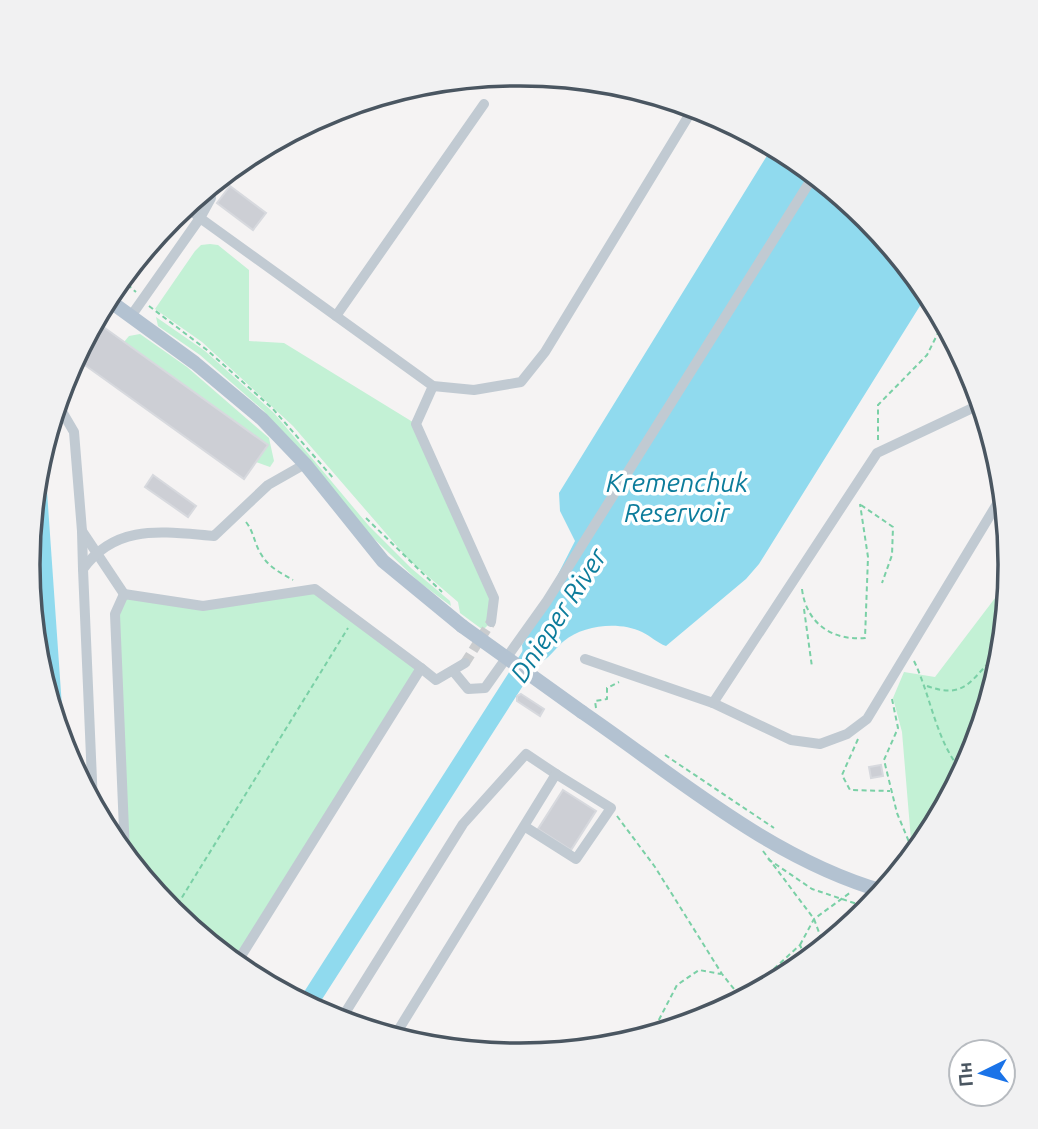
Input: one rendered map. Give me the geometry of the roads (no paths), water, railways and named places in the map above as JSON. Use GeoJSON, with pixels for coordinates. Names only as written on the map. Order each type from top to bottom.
{"type":"FeatureCollection","features":[{"type":"Feature","properties":{"kind":"main road"},"geometry":{"type":"LineString","coordinates":[[117,306],[195,363],[262,419],[305,464],[383,561],[462,626],[588,711],[757,831],[799,857],[872,888]]}},
{"type":"Feature","properties":{"kind":"lane"},"geometry":{"type":"LineString","coordinates":[[336,316],[484,104]]}},
{"type":"Feature","properties":{"kind":"lane"},"geometry":{"type":"LineString","coordinates":[[194,213],[433,386],[474,390],[522,382],[545,352],[688,117]]}},
{"type":"Feature","properties":{"kind":"lane"},"geometry":{"type":"LineString","coordinates":[[454,672],[468,689],[485,688],[547,601],[808,184]]}},
{"type":"Feature","properties":{"kind":"lane"},"geometry":{"type":"LineString","coordinates":[[131,316],[210,199]]}},
{"type":"Feature","properties":{"kind":"lane"},"geometry":{"type":"LineString","coordinates":[[433,386],[416,424],[494,597],[491,622]]}},
{"type":"Feature","properties":{"kind":"lane"},"geometry":{"type":"LineString","coordinates":[[713,703],[877,453],[971,409]]}},
{"type":"Feature","properties":{"kind":"lane"},"geometry":{"type":"LineString","coordinates":[[65,415],[74,432],[82,531],[92,780]]}},
{"type":"Feature","properties":{"kind":"lane"},"geometry":{"type":"LineString","coordinates":[[83,569],[97,550],[115,540],[161,532],[214,536],[268,485],[305,464]]}},
{"type":"Feature","properties":{"kind":"lane"},"geometry":{"type":"LineString","coordinates":[[585,659],[713,703],[791,740],[820,744],[847,734],[867,719],[995,508]]}},
{"type":"Feature","properties":{"kind":"lane"},"geometry":{"type":"LineString","coordinates":[[82,531],[124,594],[204,606],[315,589],[436,680],[454,672],[465,663]]}},
{"type":"Feature","properties":{"kind":"lane"},"geometry":{"type":"LineString","coordinates":[[124,594],[115,614],[124,835]]}},
{"type":"Feature","properties":{"kind":"lane"},"geometry":{"type":"LineString","coordinates":[[242,955],[421,668]]}},
{"type":"Feature","properties":{"kind":"lane"},"geometry":{"type":"LineString","coordinates":[[346,1011],[463,824],[526,754],[611,808],[576,859],[524,826]]}},
{"type":"Feature","properties":{"kind":"lane"},"geometry":{"type":"LineString","coordinates":[[400,1028],[556,774]]}},
{"type":"Feature","properties":{"kind":"water","name":"Kremenchuk Reservoir"},"geometry":{"type":"Polygon","coordinates":[[[767,155],[810,185],[858,226],[899,273],[921,305],[759,564],[746,579],[666,646],[633,629],[602,626],[572,636],[539,663],[534,664],[523,656],[522,645],[575,541],[560,511],[559,493],[767,155]]]}},
{"type":"Feature","properties":{"kind":"water"},"geometry":{"type":"Polygon","coordinates":[[[47,486],[62,704],[49,658],[41,596],[41,533],[47,486]]]}},
{"type":"Feature","properties":{"kind":"waterway","name":"Dnieper River"},"geometry":{"type":"LineString","coordinates":[[312,996],[541,640]]}},
{"type":"Feature","properties":{"kind":"tunnel"},"geometry":{"type":"LineString","coordinates":[[465,663],[491,622]]}}]}
